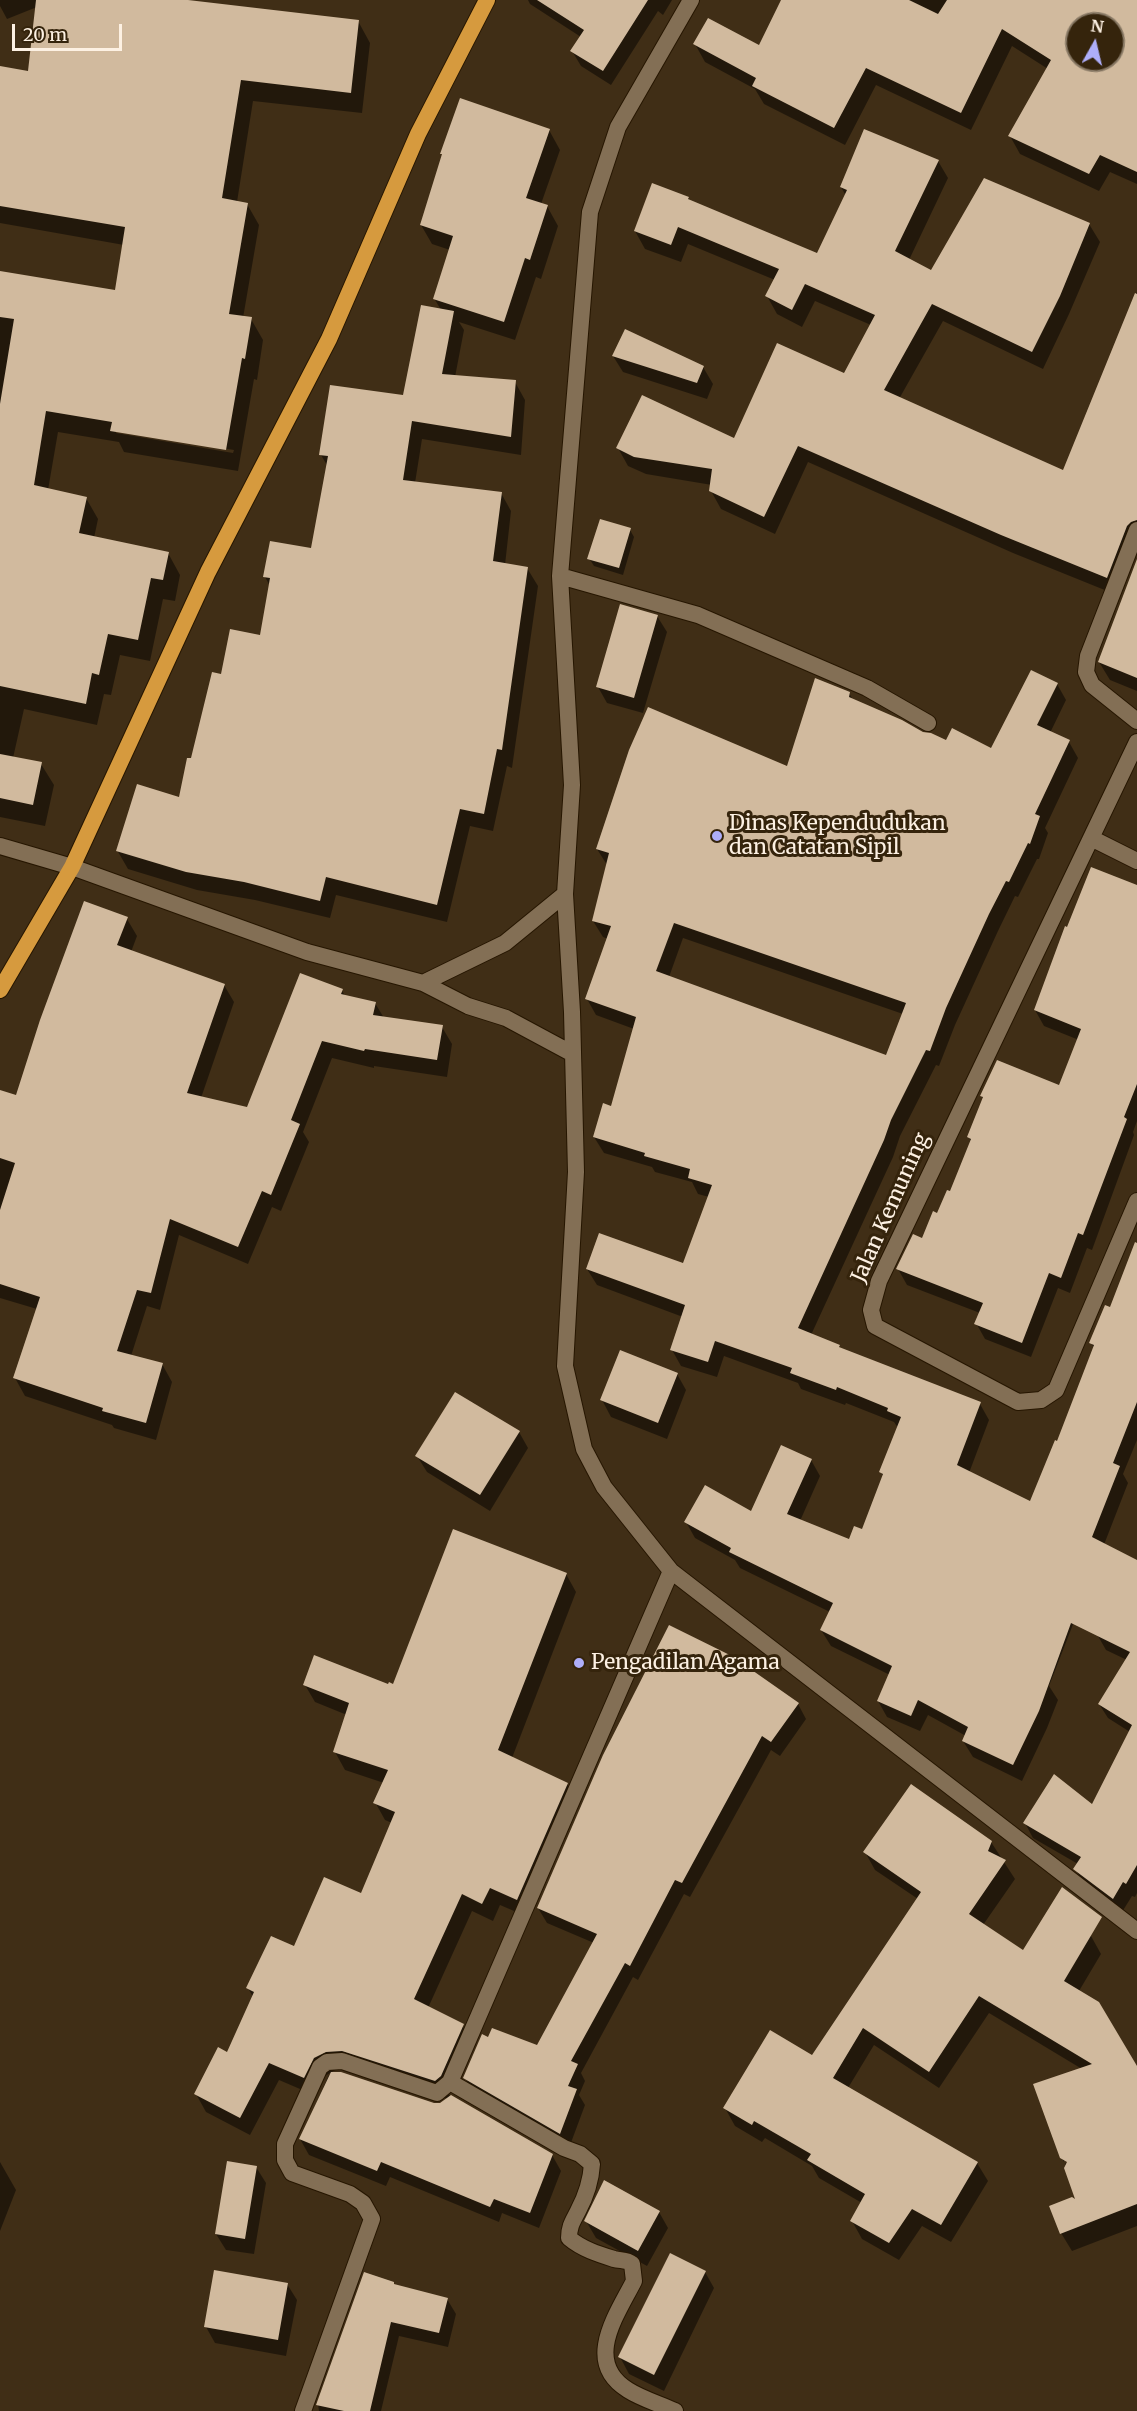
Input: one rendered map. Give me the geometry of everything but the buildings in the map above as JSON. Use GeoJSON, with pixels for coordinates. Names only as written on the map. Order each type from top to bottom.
{"type":"FeatureCollection","features":[{"type":"Feature","properties":{"kind":"highway"},"geometry":{"type":"LineString","coordinates":[[0,990],[72,867],[208,572],[329,339],[418,134],[487,0]]}},
{"type":"Feature","properties":{"kind":"street"},"geometry":{"type":"LineString","coordinates":[[691,0],[618,127],[590,212],[560,576],[572,785],[565,894],[576,1172],[566,1366],[584,1449],[604,1487],[671,1571],[1137,1931]]}},
{"type":"Feature","properties":{"kind":"street"},"geometry":{"type":"LineString","coordinates":[[1137,530],[1089,656],[1086,672],[1092,685],[1137,722]]}},
{"type":"Feature","properties":{"kind":"street"},"geometry":{"type":"LineString","coordinates":[[560,576],[698,615],[867,688],[928,723]]}},
{"type":"Feature","properties":{"kind":"street","name":"Jalan Kemuning"},"geometry":{"type":"LineString","coordinates":[[1137,742],[879,1281],[871,1310],[875,1326],[1018,1402],[1041,1400],[1056,1390],[1137,1201]]}},
{"type":"Feature","properties":{"kind":"street"},"geometry":{"type":"LineString","coordinates":[[1091,838],[1137,861]]}},
{"type":"Feature","properties":{"kind":"street"},"geometry":{"type":"LineString","coordinates":[[0,846],[72,867],[307,952],[423,984],[468,1006],[506,1018],[573,1054]]}},
{"type":"Feature","properties":{"kind":"street"},"geometry":{"type":"LineString","coordinates":[[423,984],[505,943],[565,894]]}},
{"type":"Feature","properties":{"kind":"street"},"geometry":{"type":"LineString","coordinates":[[303,2411],[372,2219],[363,2203],[350,2194],[292,2173],[285,2160],[285,2144],[320,2067],[327,2062],[342,2061],[437,2093],[450,2082],[671,1571]]}},
{"type":"Feature","properties":{"kind":"street"},"geometry":{"type":"LineString","coordinates":[[450,2082],[564,2148],[580,2154],[592,2164],[587,2191],[569,2228],[569,2238],[579,2246],[617,2260],[628,2261],[633,2264],[635,2274],[634,2281],[607,2334],[605,2363],[614,2377],[628,2390],[675,2411]]}},
{"type":"Feature","properties":{"kind":"place","name":"Dinas Kependudukan dan Catatan Sipil"},"geometry":{"type":"Point","coordinates":[717,836]}},
{"type":"Feature","properties":{"kind":"place","name":"Pengadilan Agama"},"geometry":{"type":"Point","coordinates":[579,1663]}}]}
